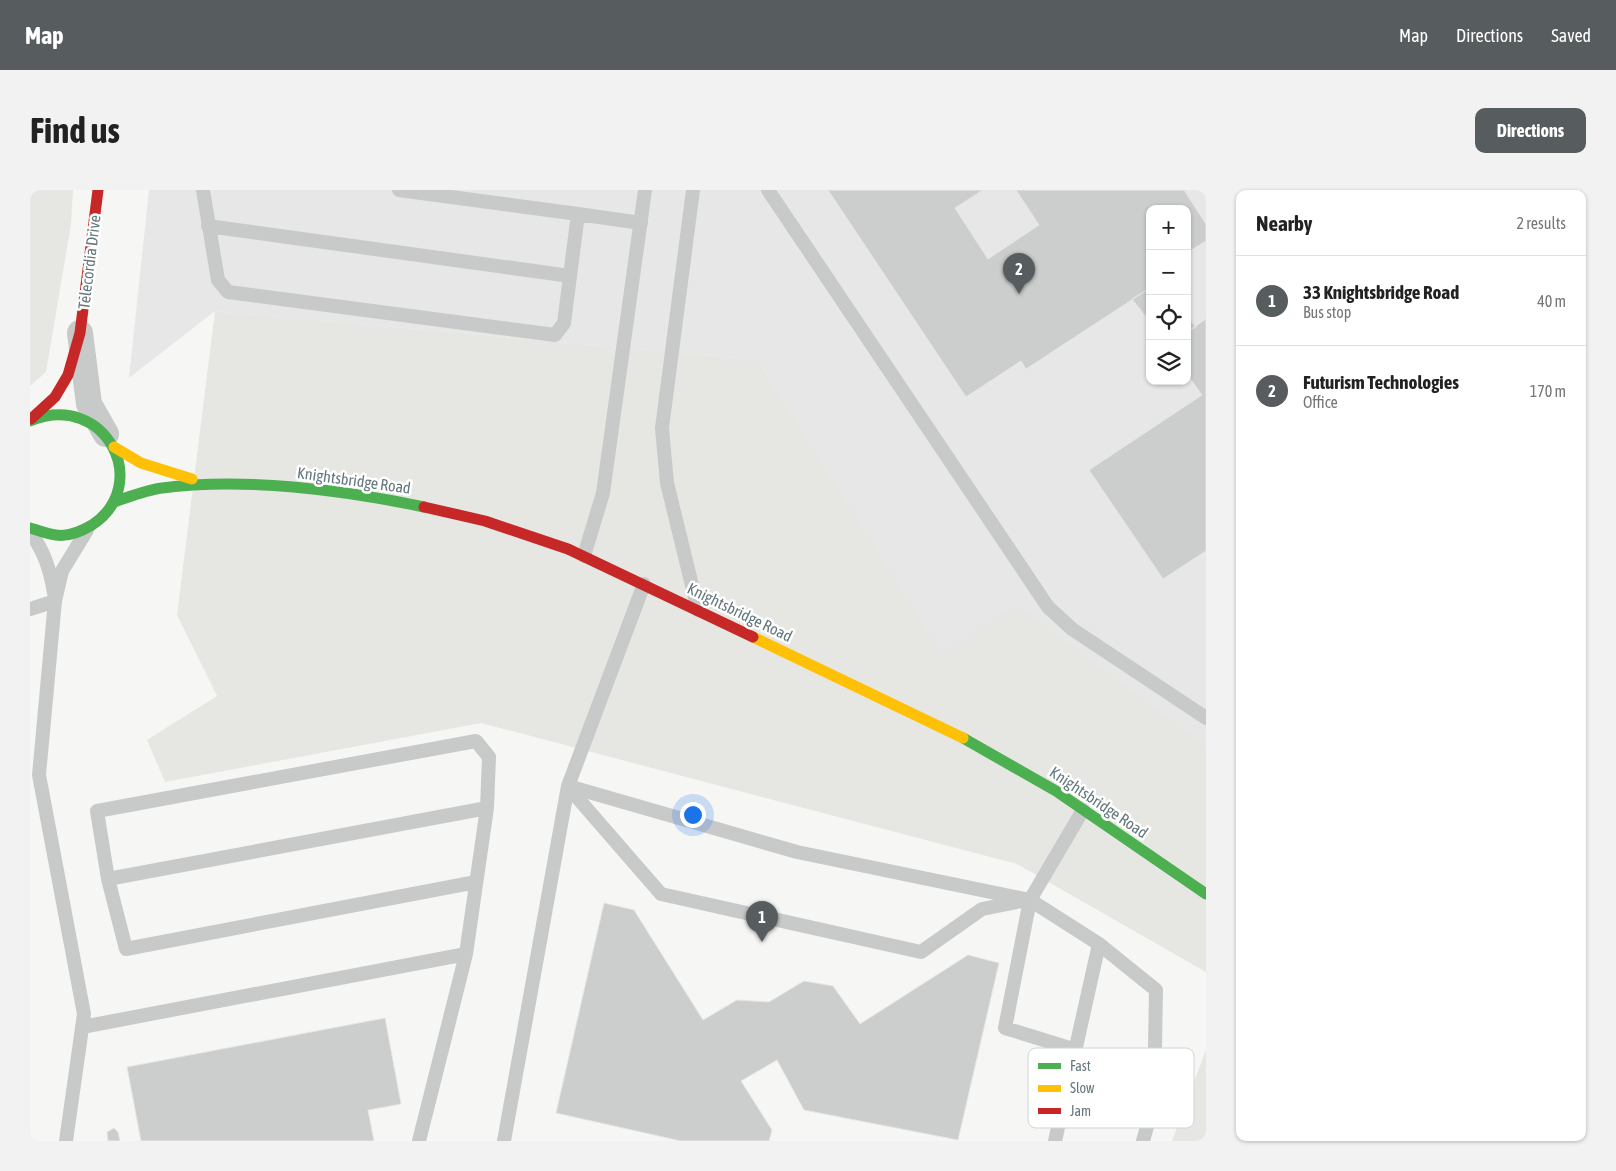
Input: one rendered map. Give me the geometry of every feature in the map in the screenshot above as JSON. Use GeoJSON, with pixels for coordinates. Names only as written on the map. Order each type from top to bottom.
{"type":"FeatureCollection","features":[{"type":"Feature","properties":{"kind":"street","name":"Telecordia Drive"},"geometry":{"type":"LineString","coordinates":[[30,420],[55,397],[68,375],[80,333],[98,190]]}},
{"type":"Feature","properties":{"kind":"street","name":"Telecordia Drive"},"geometry":{"type":"LineString","coordinates":[[80,333],[89,404],[110,441]]}},
{"type":"Feature","properties":{"kind":"street","name":"Knightsbridge Road"},"geometry":{"type":"LineString","coordinates":[[30,420],[59,413],[76,416],[92,423],[110,441],[141,463],[172,474],[213,484]]}},
{"type":"Feature","properties":{"kind":"street"},"geometry":{"type":"LineString","coordinates":[[30,528],[40,533],[56,536],[72,535],[88,530],[103,518],[114,502],[120,484],[120,465],[110,441]]}},
{"type":"Feature","properties":{"kind":"street","name":"Knightsbridge Road"},"geometry":{"type":"LineString","coordinates":[[114,502],[160,488],[213,484],[286,487],[382,498],[485,521],[584,556],[960,736],[1056,791],[1206,894]]}},
{"type":"Feature","properties":{"kind":"lane"},"geometry":{"type":"LineString","coordinates":[[203,190],[218,280],[228,292],[555,335],[564,323],[578,214]]}},
{"type":"Feature","properties":{"kind":"lane"},"geometry":{"type":"LineString","coordinates":[[399,190],[641,223]]}},
{"type":"Feature","properties":{"kind":"lane"},"geometry":{"type":"LineString","coordinates":[[584,556],[604,492],[645,190]]}},
{"type":"Feature","properties":{"kind":"lane"},"geometry":{"type":"LineString","coordinates":[[693,190],[662,428],[667,483],[698,610]]}},
{"type":"Feature","properties":{"kind":"lane"},"geometry":{"type":"LineString","coordinates":[[768,190],[1048,607],[1072,629],[1206,718]]}},
{"type":"Feature","properties":{"kind":"lane"},"geometry":{"type":"LineString","coordinates":[[208,226],[570,276]]}},
{"type":"Feature","properties":{"kind":"lane"},"geometry":{"type":"LineString","coordinates":[[66,1141],[84,1014],[35,786],[39,775],[55,601],[62,571],[88,530]]}},
{"type":"Feature","properties":{"kind":"lane"},"geometry":{"type":"LineString","coordinates":[[30,532],[42,549],[51,574],[55,601]]}},
{"type":"Feature","properties":{"kind":"lane"},"geometry":{"type":"LineString","coordinates":[[505,1141],[568,786],[644,584]]}},
{"type":"Feature","properties":{"kind":"lane"},"geometry":{"type":"LineString","coordinates":[[30,609],[55,601]]}},
{"type":"Feature","properties":{"kind":"lane"},"geometry":{"type":"LineString","coordinates":[[419,1141],[466,954],[487,808],[489,757],[476,741],[97,811],[108,879],[126,949],[476,882]]}},
{"type":"Feature","properties":{"kind":"lane"},"geometry":{"type":"LineString","coordinates":[[568,786],[797,852],[1030,900],[1099,944],[1156,990],[1155,1048]]}},
{"type":"Feature","properties":{"kind":"lane"},"geometry":{"type":"LineString","coordinates":[[568,786],[661,894],[921,952],[982,909],[1030,900]]}},
{"type":"Feature","properties":{"kind":"lane"},"geometry":{"type":"LineString","coordinates":[[108,879],[487,808]]}},
{"type":"Feature","properties":{"kind":"lane"},"geometry":{"type":"LineString","coordinates":[[1070,1048],[1005,1028],[1030,900],[1083,810]]}},
{"type":"Feature","properties":{"kind":"lane"},"geometry":{"type":"LineString","coordinates":[[1076,1048],[1099,944]]}},
{"type":"Feature","properties":{"kind":"lane"},"geometry":{"type":"LineString","coordinates":[[82,1027],[466,954]]}},
{"type":"Feature","properties":{"kind":"lane"},"geometry":{"type":"LineString","coordinates":[[1055,1141],[1058,1128]]}},
{"type":"Feature","properties":{"kind":"lane"},"geometry":{"type":"LineString","coordinates":[[1143,1141],[1147,1128]]}},
{"type":"Feature","properties":{"kind":"shaded area"},"geometry":{"type":"Polygon","coordinates":[[[30,190],[73,190],[71,224],[46,372],[30,386],[30,190]]]}},
{"type":"Feature","properties":{"kind":"shaded area"},"geometry":{"type":"Polygon","coordinates":[[[149,190],[1206,190],[1206,745],[1017,603],[942,656],[758,360],[215,311],[129,378],[149,190]]]}},
{"type":"Feature","properties":{"kind":"shaded area"},"geometry":{"type":"Polygon","coordinates":[[[215,311],[758,360],[942,655],[1017,603],[1206,745],[1206,972],[1017,864],[481,723],[165,782],[147,740],[217,696],[177,615],[215,311]]]}},
{"type":"Feature","properties":{"kind":"shaded area"},"geometry":{"type":"Polygon","coordinates":[[[1206,1050],[1206,1141],[1172,1141],[1177,1128],[1194,1128],[1194,1082],[1206,1050]]]}},
{"type":"Feature","properties":{"kind":"building"},"geometry":{"type":"Polygon","coordinates":[[[828,190],[983,190],[955,208],[988,259],[1039,225],[1016,190],[1184,190],[1206,224],[1206,241],[1191,250],[1191,205],[1146,205],[1146,291],[1026,369],[1021,361],[966,397],[828,190]]]}},
{"type":"Feature","properties":{"kind":"building"},"geometry":{"type":"Polygon","coordinates":[[[1146,290],[1146,317],[1132,299],[1146,290]]]}},
{"type":"Feature","properties":{"kind":"building"},"geometry":{"type":"Polygon","coordinates":[[[1206,319],[1206,551],[1163,579],[1089,470],[1202,395],[1191,380],[1191,329],[1206,319]]]}},
{"type":"Feature","properties":{"kind":"building"},"geometry":{"type":"Polygon","coordinates":[[[1191,321],[1196,327],[1191,330],[1191,321]]]}},
{"type":"Feature","properties":{"kind":"building"},"geometry":{"type":"Polygon","coordinates":[[[604,903],[634,910],[703,1020],[737,1000],[769,1002],[804,981],[833,986],[860,1024],[968,955],[999,963],[958,1140],[804,1110],[777,1060],[741,1081],[772,1130],[769,1141],[681,1141],[556,1113],[604,903]]]}},
{"type":"Feature","properties":{"kind":"building"},"geometry":{"type":"Polygon","coordinates":[[[385,1018],[401,1104],[368,1110],[374,1141],[141,1141],[127,1067],[385,1018]]]}},
{"type":"Feature","properties":{"kind":"building"},"geometry":{"type":"Polygon","coordinates":[[[114,1128],[118,1132],[120,1141],[108,1141],[107,1132],[114,1128]]]}},
{"type":"Feature","properties":{"kind":"traffic: fast"},"geometry":{"type":"LineString","coordinates":[[30,421],[57,415],[80,419],[99,430],[112,446],[119,466],[119,488],[110,508],[92,525],[66,535],[49,534],[30,528]]}},
{"type":"Feature","properties":{"kind":"traffic: fast"},"geometry":{"type":"LineString","coordinates":[[114,502],[156,489],[226,484],[293,487],[361,495],[424,507]]}},
{"type":"Feature","properties":{"kind":"traffic: fast"},"geometry":{"type":"LineString","coordinates":[[963,738],[1056,791],[1206,894]]}},
{"type":"Feature","properties":{"kind":"traffic: slow"},"geometry":{"type":"LineString","coordinates":[[114,447],[141,463],[192,479]]}},
{"type":"Feature","properties":{"kind":"traffic: slow"},"geometry":{"type":"LineString","coordinates":[[753,637],[963,738]]}},
{"type":"Feature","properties":{"kind":"traffic: jam"},"geometry":{"type":"LineString","coordinates":[[31,419],[55,397],[68,375],[80,333],[98,190]]}},
{"type":"Feature","properties":{"kind":"traffic: jam"},"geometry":{"type":"LineString","coordinates":[[424,507],[485,521],[568,549],[753,637]]}},
{"type":"Feature","properties":{"kind":"place","name":"Futurism Technologies"},"geometry":{"type":"Point","coordinates":[1019,294]}},
{"type":"Feature","properties":{"kind":"place","name":"33 Knightsbridge Road"},"geometry":{"type":"Point","coordinates":[762,942]}}]}
